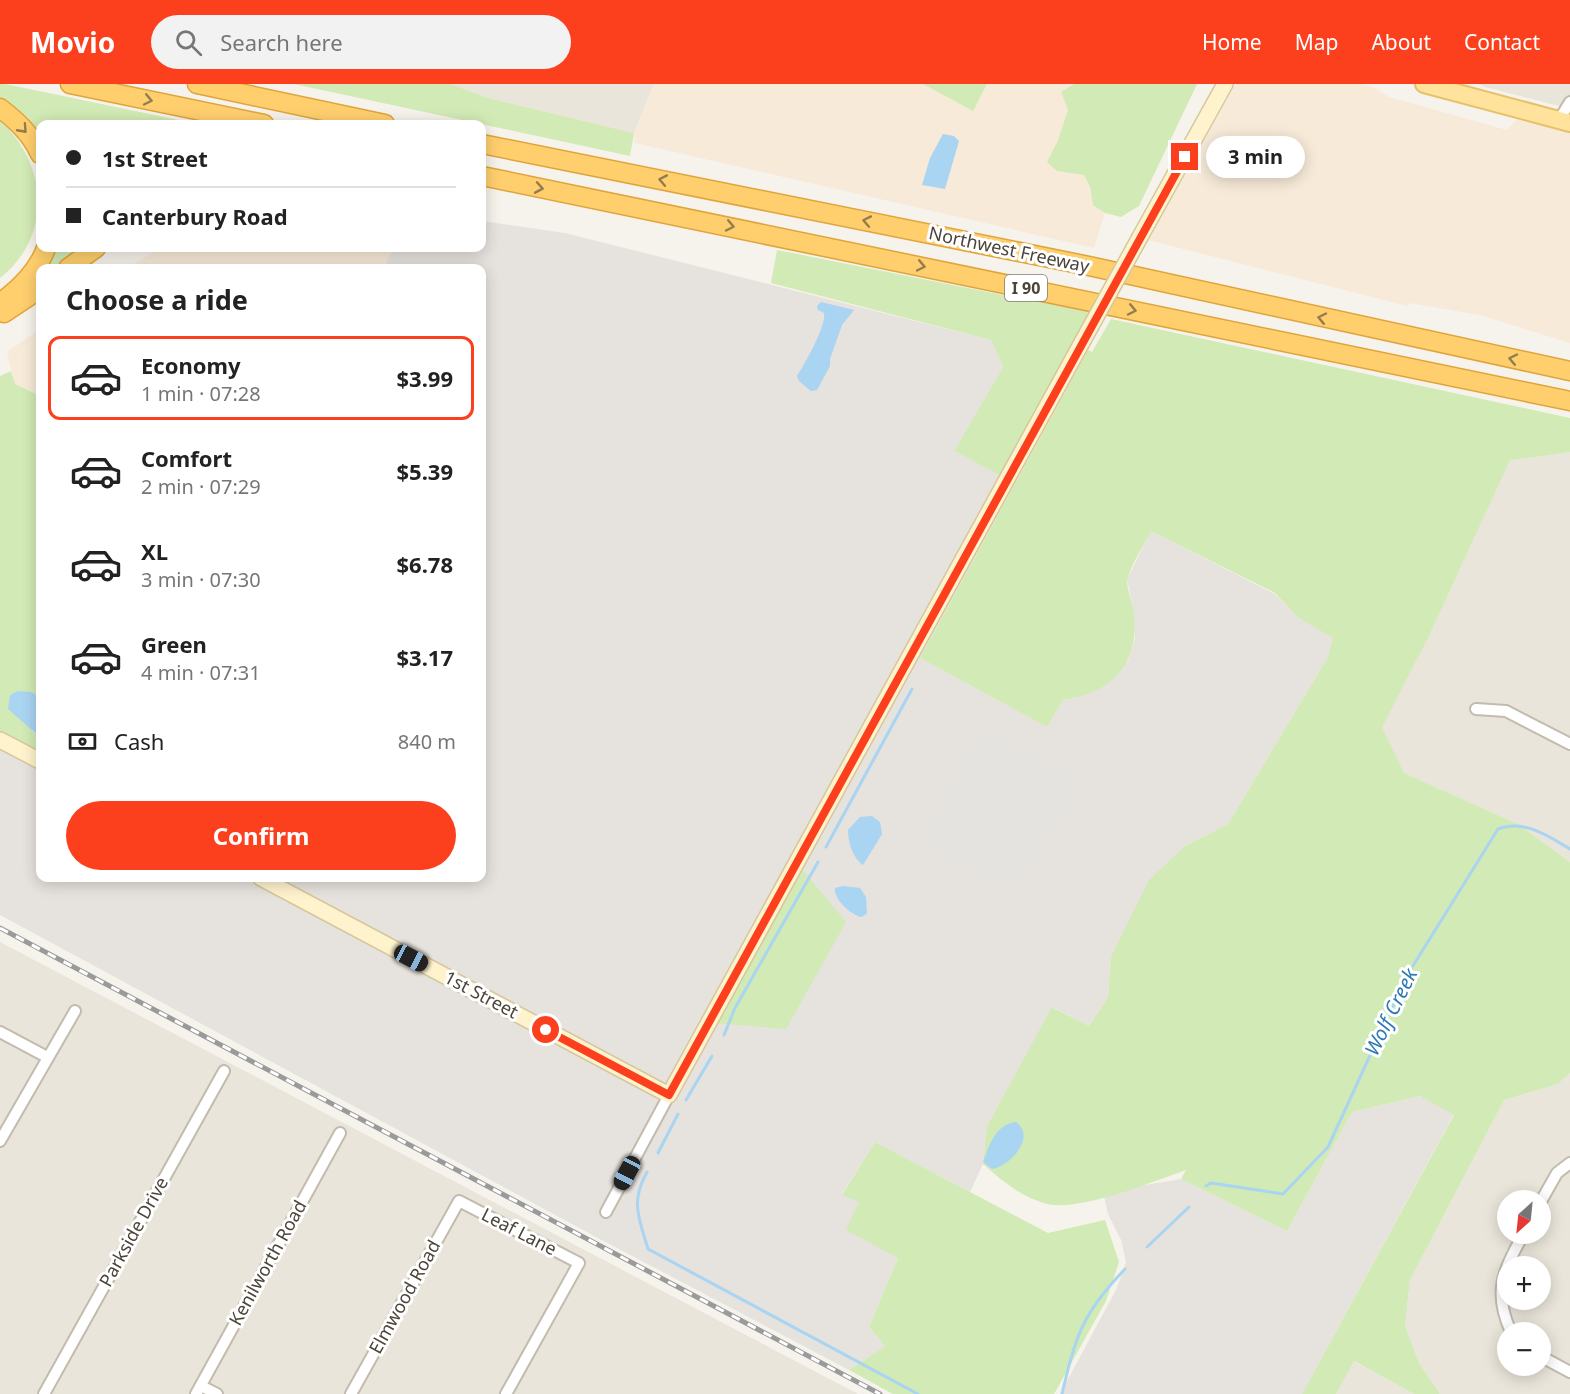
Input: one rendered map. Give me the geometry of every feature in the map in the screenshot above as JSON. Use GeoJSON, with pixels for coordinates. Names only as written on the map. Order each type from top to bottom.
{"type":"FeatureCollection","features":[{"type":"Feature","properties":{"kind":"highway"},"geometry":{"type":"LineString","coordinates":[[70,84],[245,120]]}},
{"type":"Feature","properties":{"kind":"highway"},"geometry":{"type":"LineString","coordinates":[[197,84],[365,120]]}},
{"type":"Feature","properties":{"kind":"highway"},"geometry":{"type":"LineString","coordinates":[[248,84],[334,114]]}},
{"type":"Feature","properties":{"kind":"highway"},"geometry":{"type":"LineString","coordinates":[[0,108],[18,122],[36,145]]}},
{"type":"Feature","properties":{"kind":"highway","name":"Northwest Freeway"},"geometry":{"type":"LineString","coordinates":[[486,145],[1089,266],[1570,371]]}},
{"type":"Feature","properties":{"kind":"highway","name":"Northwest Freeway"},"geometry":{"type":"LineString","coordinates":[[486,179],[632,205],[1570,401]]}},
{"type":"Feature","properties":{"kind":"highway"},"geometry":{"type":"LineString","coordinates":[[74,264],[90,252]]}},
{"type":"Feature","properties":{"kind":"highway"},"geometry":{"type":"LineString","coordinates":[[0,303],[16,291],[36,266]]}},
{"type":"Feature","properties":{"kind":"highway"},"geometry":{"type":"LineString","coordinates":[[0,315],[36,292]]}},
{"type":"Feature","properties":{"kind":"main road"},"geometry":{"type":"LineString","coordinates":[[1424,84],[1565,122]]}},
{"type":"Feature","properties":{"kind":"street"},"geometry":{"type":"LineString","coordinates":[[606,1212],[1226,84]]}},
{"type":"Feature","properties":{"kind":"street"},"geometry":{"type":"LineString","coordinates":[[1565,122],[1570,102]]}},
{"type":"Feature","properties":{"kind":"street"},"geometry":{"type":"LineString","coordinates":[[1476,709],[1506,711],[1570,744]]}},
{"type":"Feature","properties":{"kind":"street"},"geometry":{"type":"LineString","coordinates":[[0,740],[36,759]]}},
{"type":"Feature","properties":{"kind":"street","name":"1st Street"},"geometry":{"type":"LineString","coordinates":[[269,882],[669,1095]]}},
{"type":"Feature","properties":{"kind":"street"},"geometry":{"type":"LineString","coordinates":[[0,1141],[75,1011]]}},
{"type":"Feature","properties":{"kind":"street"},"geometry":{"type":"LineString","coordinates":[[0,1032],[47,1057]]}},
{"type":"Feature","properties":{"kind":"street","name":"Parkside Drive"},"geometry":{"type":"LineString","coordinates":[[44,1394],[224,1071]]}},
{"type":"Feature","properties":{"kind":"street","name":"Kenilworth Road"},"geometry":{"type":"LineString","coordinates":[[199,1390],[340,1133]]}},
{"type":"Feature","properties":{"kind":"street"},"geometry":{"type":"LineString","coordinates":[[1547,1190],[1557,1173],[1570,1163]]}},
{"type":"Feature","properties":{"kind":"street","name":"Leaf Lane"},"geometry":{"type":"LineString","coordinates":[[459,1201],[579,1263],[506,1394]]}},
{"type":"Feature","properties":{"kind":"street","name":"Elmwood Road"},"geometry":{"type":"LineString","coordinates":[[351,1394],[459,1201]]}},
{"type":"Feature","properties":{"kind":"street"},"geometry":{"type":"LineString","coordinates":[[1508,1322],[1500,1295],[1502,1279],[1519,1244]]}},
{"type":"Feature","properties":{"kind":"street"},"geometry":{"type":"LineString","coordinates":[[1551,1362],[1570,1372]]}},
{"type":"Feature","properties":{"kind":"street"},"geometry":{"type":"LineString","coordinates":[[199,1390],[217,1394]]}},
{"type":"Feature","properties":{"kind":"shaded area"},"geometry":{"type":"Polygon","coordinates":[[[451,84],[654,84],[634,133],[488,98],[451,84]]]}},
{"type":"Feature","properties":{"kind":"shaded area"},"geometry":{"type":"Polygon","coordinates":[[[654,84],[923,84],[958,103],[970,84],[1074,84],[1061,92],[1068,110],[1058,140],[1047,162],[1057,171],[1084,175],[1090,187],[1093,205],[1105,213],[1094,248],[635,143],[634,133],[654,84]]]}},
{"type":"Feature","properties":{"kind":"shaded area"},"geometry":{"type":"Polygon","coordinates":[[[1236,84],[1361,84],[1373,87],[1389,97],[1507,130],[1518,118],[1570,130],[1570,343],[1480,315],[1409,303],[1407,306],[1148,240],[1236,84]]]}},
{"type":"Feature","properties":{"kind":"shaded area"},"geometry":{"type":"Polygon","coordinates":[[[1479,84],[1570,84],[1570,109],[1485,87],[1479,84]]]}},
{"type":"Feature","properties":{"kind":"shaded area"},"geometry":{"type":"Polygon","coordinates":[[[486,222],[565,233],[991,340],[1003,367],[954,451],[1015,483],[920,658],[1047,727],[1063,700],[1076,698],[1128,661],[1135,639],[1134,613],[1127,579],[1151,531],[1275,594],[1297,617],[1334,638],[1328,657],[1228,824],[1185,846],[1111,957],[1108,997],[1089,1026],[1053,1007],[987,1126],[983,1164],[970,1192],[875,1142],[842,1194],[859,1202],[898,1258],[869,1327],[885,1346],[849,1370],[596,1237],[0,915],[0,735],[36,754],[36,882],[486,882],[486,264],[385,264],[392,252],[486,252],[486,222]]]}},
{"type":"Feature","properties":{"kind":"shaded area"},"geometry":{"type":"Polygon","coordinates":[[[153,252],[392,252],[385,264],[134,264],[153,252]]]}},
{"type":"Feature","properties":{"kind":"shaded area"},"geometry":{"type":"Polygon","coordinates":[[[36,332],[36,394],[15,384],[7,352],[36,332]]]}},
{"type":"Feature","properties":{"kind":"shaded area"},"geometry":{"type":"Polygon","coordinates":[[[1570,452],[1570,862],[1518,824],[1404,773],[1381,727],[1429,636],[1510,459],[1570,452]]]}},
{"type":"Feature","properties":{"kind":"shaded area"},"geometry":{"type":"Polygon","coordinates":[[[991,730],[1071,776],[1066,784],[1075,790],[1027,877],[1020,874],[1011,894],[924,845],[930,829],[935,828],[929,824],[977,736],[986,741],[991,730]]]}},
{"type":"Feature","properties":{"kind":"shaded area"},"geometry":{"type":"Polygon","coordinates":[[[0,942],[858,1394],[0,1394],[0,942]]]}},
{"type":"Feature","properties":{"kind":"shaded area"},"geometry":{"type":"Polygon","coordinates":[[[1570,1073],[1570,1394],[1440,1394],[1419,1363],[1405,1326],[1410,1280],[1504,1100],[1558,1084],[1570,1073]]]}},
{"type":"Feature","properties":{"kind":"shaded area"},"geometry":{"type":"Polygon","coordinates":[[[1420,1096],[1454,1114],[1302,1394],[1060,1394],[1117,1288],[1126,1262],[1121,1240],[1108,1214],[1103,1192],[1181,1179],[1287,1231],[1352,1112],[1420,1096]]]}},
{"type":"Feature","properties":{"kind":"shaded area"},"geometry":{"type":"Polygon","coordinates":[[[1353,1361],[1414,1394],[1336,1394],[1353,1361]]]}},
{"type":"Feature","properties":{"kind":"green space"},"geometry":{"type":"Polygon","coordinates":[[[0,84],[5,84],[179,120],[36,120],[36,142],[0,104],[0,84]]]}},
{"type":"Feature","properties":{"kind":"green space"},"geometry":{"type":"Polygon","coordinates":[[[294,84],[451,84],[488,98],[634,133],[630,156],[486,125],[486,120],[462,120],[294,84]]]}},
{"type":"Feature","properties":{"kind":"green space"},"geometry":{"type":"Polygon","coordinates":[[[923,84],[987,84],[973,111],[923,84]]]}},
{"type":"Feature","properties":{"kind":"green space"},"geometry":{"type":"Polygon","coordinates":[[[1074,84],[1197,84],[1139,206],[1121,217],[1105,213],[1093,205],[1090,187],[1084,175],[1057,171],[1047,162],[1058,140],[1068,110],[1061,92],[1074,84]]]}},
{"type":"Feature","properties":{"kind":"green space"},"geometry":{"type":"Polygon","coordinates":[[[0,120],[16,138],[35,178],[36,221],[29,241],[17,261],[0,278],[0,120]]]}},
{"type":"Feature","properties":{"kind":"green space"},"geometry":{"type":"Polygon","coordinates":[[[777,250],[1094,313],[1005,478],[954,451],[1003,367],[991,340],[771,283],[777,250]]]}},
{"type":"Feature","properties":{"kind":"green space"},"geometry":{"type":"Polygon","coordinates":[[[48,252],[81,252],[65,264],[41,264],[48,252]]]}},
{"type":"Feature","properties":{"kind":"green space"},"geometry":{"type":"Polygon","coordinates":[[[36,273],[36,283],[30,284],[36,273]]]}},
{"type":"Feature","properties":{"kind":"green space"},"geometry":{"type":"Polygon","coordinates":[[[1111,319],[1570,418],[1570,452],[1510,460],[1429,636],[1382,727],[1404,773],[1518,824],[1570,862],[1570,1073],[1558,1084],[1504,1100],[1410,1280],[1405,1326],[1419,1363],[1440,1394],[1414,1394],[1354,1361],[1336,1394],[1302,1394],[1454,1115],[1420,1096],[1352,1112],[1287,1231],[1181,1179],[1186,1170],[1115,1195],[1075,1204],[1058,1205],[1044,1203],[1019,1192],[983,1164],[987,1126],[1052,1007],[1089,1026],[1108,997],[1111,957],[1149,880],[1185,846],[1228,824],[1328,657],[1333,638],[1297,617],[1275,593],[1151,531],[1128,577],[1135,631],[1127,661],[1109,683],[1096,691],[1063,700],[1047,727],[920,658],[1088,350],[1092,352],[1111,319]]]}},
{"type":"Feature","properties":{"kind":"green space"},"geometry":{"type":"Polygon","coordinates":[[[11,371],[15,384],[36,394],[36,695],[30,692],[32,731],[36,734],[36,754],[0,735],[0,376],[11,371]]]}},
{"type":"Feature","properties":{"kind":"green space"},"geometry":{"type":"Polygon","coordinates":[[[800,867],[846,922],[786,1029],[714,1023],[800,867]]]}},
{"type":"Feature","properties":{"kind":"green space"},"geometry":{"type":"Polygon","coordinates":[[[875,1142],[1048,1233],[1105,1220],[1119,1262],[1106,1301],[1054,1394],[893,1394],[849,1370],[885,1346],[869,1327],[898,1258],[846,1230],[859,1202],[842,1195],[875,1142]]]}},
{"type":"Feature","properties":{"kind":"water"},"geometry":{"type":"Polygon","coordinates":[[[943,134],[954,136],[959,141],[945,189],[922,185],[930,158],[943,134]]]}},
{"type":"Feature","properties":{"kind":"water"},"geometry":{"type":"Polygon","coordinates":[[[821,302],[854,310],[842,325],[830,359],[830,366],[817,390],[811,391],[799,381],[797,376],[822,326],[824,313],[818,310],[817,306],[821,302]]]}},
{"type":"Feature","properties":{"kind":"water"},"geometry":{"type":"Polygon","coordinates":[[[18,691],[36,695],[36,734],[8,709],[10,695],[18,691]]]}},
{"type":"Feature","properties":{"kind":"water"},"geometry":{"type":"Polygon","coordinates":[[[872,816],[880,822],[882,834],[863,865],[852,850],[848,830],[860,817],[872,816]]]}},
{"type":"Feature","properties":{"kind":"water"},"geometry":{"type":"Polygon","coordinates":[[[843,886],[860,888],[866,897],[867,913],[862,917],[840,902],[835,888],[843,886]]]}},
{"type":"Feature","properties":{"kind":"water"},"geometry":{"type":"Polygon","coordinates":[[[1016,1122],[1022,1128],[1024,1135],[1019,1150],[999,1167],[992,1169],[983,1162],[994,1136],[1003,1127],[1016,1122]]]}},
{"type":"Feature","properties":{"kind":"waterway"},"geometry":{"type":"LineString","coordinates":[[826,847],[912,689]]}},
{"type":"Feature","properties":{"kind":"waterway","name":"Wolf Creek"},"geometry":{"type":"LineString","coordinates":[[1206,1186],[1211,1183],[1283,1194],[1328,1147],[1406,977],[1498,829],[1517,826],[1536,830],[1570,849]]}},
{"type":"Feature","properties":{"kind":"waterway"},"geometry":{"type":"LineString","coordinates":[[724,1035],[735,1008],[818,862]]}},
{"type":"Feature","properties":{"kind":"waterway"},"geometry":{"type":"LineString","coordinates":[[686,1100],[712,1056]]}},
{"type":"Feature","properties":{"kind":"waterway"},"geometry":{"type":"LineString","coordinates":[[658,1153],[678,1114]]}},
{"type":"Feature","properties":{"kind":"waterway"},"geometry":{"type":"LineString","coordinates":[[647,1172],[637,1201],[639,1219],[648,1249],[918,1394]]}},
{"type":"Feature","properties":{"kind":"waterway","name":"Wolf Creek"},"geometry":{"type":"LineString","coordinates":[[1147,1247],[1189,1207]]}},
{"type":"Feature","properties":{"kind":"waterway","name":"Wolf Creek"},"geometry":{"type":"LineString","coordinates":[[1062,1394],[1083,1326],[1099,1299],[1125,1269]]}},
{"type":"Feature","properties":{"kind":"railway"},"geometry":{"type":"LineString","coordinates":[[0,928],[880,1394]]}},
{"type":"Feature","properties":{"kind":"route"},"geometry":{"type":"LineString","coordinates":[[546,1030],[669,1095],[1185,157]]}}]}
